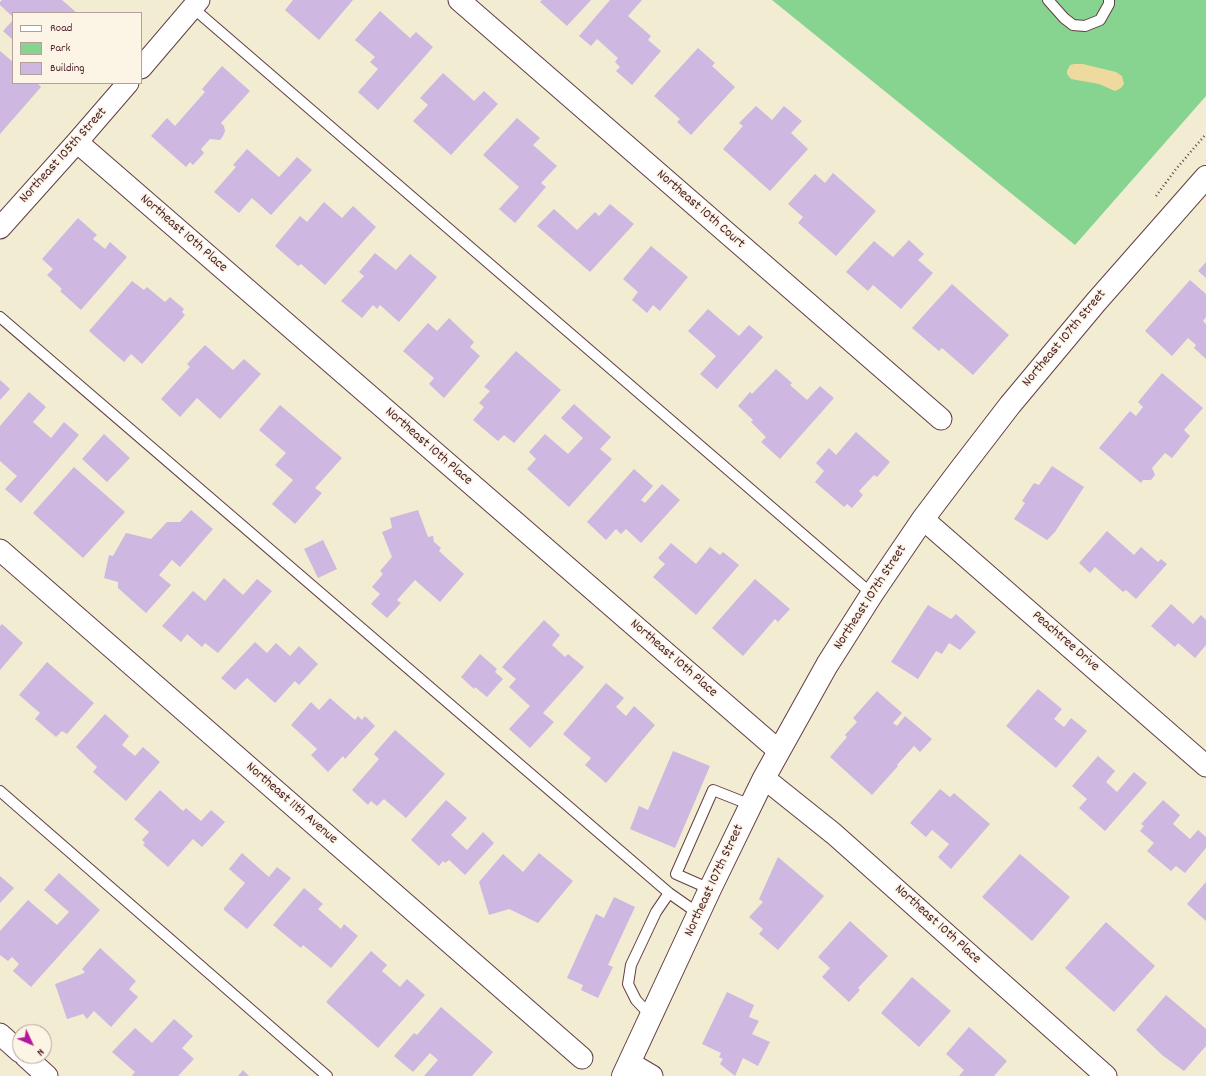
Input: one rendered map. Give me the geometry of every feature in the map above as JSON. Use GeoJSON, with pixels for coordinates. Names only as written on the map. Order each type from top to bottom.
{"type":"FeatureCollection","features":[{"type":"Feature","properties":{"kind":"street","name":"Northeast 10th Court"},"geometry":{"type":"LineString","coordinates":[[458,0],[941,419]]}},
{"type":"Feature","properties":{"kind":"street"},"geometry":{"type":"LineString","coordinates":[[142,67],[196,4]]}},
{"type":"Feature","properties":{"kind":"street","name":"Northeast 105th Street"},"geometry":{"type":"LineString","coordinates":[[0,228],[127,84]]}},
{"type":"Feature","properties":{"kind":"street","name":"Northeast 10th Place"},"geometry":{"type":"LineString","coordinates":[[77,142],[779,751]]}},
{"type":"Feature","properties":{"kind":"street","name":"Northeast 107th Street"},"geometry":{"type":"LineString","coordinates":[[626,1070],[710,889],[764,778],[827,665],[872,594],[923,519],[964,464],[1061,343],[1206,177]]}},
{"type":"Feature","properties":{"kind":"street","name":"Peachtree Drive"},"geometry":{"type":"LineString","coordinates":[[923,519],[1206,766]]}},
{"type":"Feature","properties":{"kind":"street","name":"Northeast 11th Avenue"},"geometry":{"type":"LineString","coordinates":[[0,550],[582,1058]]}},
{"type":"Feature","properties":{"kind":"street","name":"Northeast 10th Place"},"geometry":{"type":"LineString","coordinates":[[764,778],[834,834],[1106,1076]]}},
{"type":"Feature","properties":{"kind":"street"},"geometry":{"type":"LineString","coordinates":[[0,1034],[12,1045]]}},
{"type":"Feature","properties":{"kind":"street"},"geometry":{"type":"LineString","coordinates":[[34,1064],[47,1076]]}},
{"type":"Feature","properties":{"kind":"street"},"geometry":{"type":"LineString","coordinates":[[626,1070],[652,1076]]}},
{"type":"Feature","properties":{"kind":"lane"},"geometry":{"type":"LineString","coordinates":[[1048,0],[1064,18],[1073,25],[1085,26],[1100,20],[1109,4],[1109,0]]}},
{"type":"Feature","properties":{"kind":"lane"},"geometry":{"type":"LineString","coordinates":[[196,4],[872,594]]}},
{"type":"Feature","properties":{"kind":"lane"},"geometry":{"type":"LineString","coordinates":[[0,317],[669,893],[699,914]]}},
{"type":"Feature","properties":{"kind":"lane"},"geometry":{"type":"LineString","coordinates":[[710,889],[676,874],[714,790],[751,805]]}},
{"type":"Feature","properties":{"kind":"lane"},"geometry":{"type":"LineString","coordinates":[[0,791],[326,1076]]}},
{"type":"Feature","properties":{"kind":"lane"},"geometry":{"type":"LineString","coordinates":[[651,1016],[636,1000],[628,984],[631,965],[656,912],[669,893]]}},
{"type":"Feature","properties":{"kind":"path"},"geometry":{"type":"LineString","coordinates":[[1153,200],[1176,169],[1206,134]]}},
{"type":"Feature","properties":{"kind":"green space"},"geometry":{"type":"Polygon","coordinates":[[[772,0],[1206,0],[1206,96],[1075,245],[772,0]]]}},
{"type":"Feature","properties":{"kind":"sand"},"geometry":{"type":"Polygon","coordinates":[[[1083,64],[1116,72],[1122,76],[1124,84],[1121,88],[1115,91],[1099,84],[1071,79],[1067,74],[1067,71],[1070,65],[1083,64]]]}},
{"type":"Feature","properties":{"kind":"building"},"geometry":{"type":"Polygon","coordinates":[[[2,0],[62,0],[76,12],[12,12],[12,16],[0,5],[2,0]]]}},
{"type":"Feature","properties":{"kind":"building"},"geometry":{"type":"Polygon","coordinates":[[[293,0],[353,0],[319,40],[285,10],[293,0]]]}},
{"type":"Feature","properties":{"kind":"building"},"geometry":{"type":"Polygon","coordinates":[[[542,0],[591,0],[567,26],[540,2],[542,0]]]}},
{"type":"Feature","properties":{"kind":"building"},"geometry":{"type":"Polygon","coordinates":[[[610,0],[642,0],[628,16],[651,36],[648,40],[661,51],[632,85],[616,71],[620,67],[615,62],[618,58],[597,39],[591,46],[579,36],[610,0]]]}},
{"type":"Feature","properties":{"kind":"building"},"geometry":{"type":"Polygon","coordinates":[[[380,11],[410,38],[416,32],[433,47],[378,110],[358,92],[378,69],[370,62],[375,57],[355,40],[380,11]]]}},
{"type":"Feature","properties":{"kind":"building"},"geometry":{"type":"Polygon","coordinates":[[[12,21],[12,39],[3,31],[12,21]]]}},
{"type":"Feature","properties":{"kind":"building"},"geometry":{"type":"Polygon","coordinates":[[[698,48],[715,63],[712,66],[735,87],[691,135],[677,122],[680,119],[654,96],[698,48]]]}},
{"type":"Feature","properties":{"kind":"building"},"geometry":{"type":"Polygon","coordinates":[[[0,51],[12,61],[12,84],[38,84],[41,87],[0,134],[0,51]]]}},
{"type":"Feature","properties":{"kind":"building"},"geometry":{"type":"Polygon","coordinates":[[[222,66],[250,91],[221,123],[224,126],[225,131],[220,140],[210,139],[201,149],[204,153],[193,165],[190,162],[186,167],[151,136],[167,118],[175,126],[205,92],[202,89],[222,66]]]}},
{"type":"Feature","properties":{"kind":"building"},"geometry":{"type":"Polygon","coordinates":[[[443,73],[474,101],[484,91],[498,104],[451,155],[413,121],[428,105],[420,98],[443,73]]]}},
{"type":"Feature","properties":{"kind":"building"},"geometry":{"type":"Polygon","coordinates":[[[756,106],[772,120],[784,106],[802,121],[791,133],[808,149],[770,191],[723,149],[743,126],[739,123],[756,106]]]}},
{"type":"Feature","properties":{"kind":"building"},"geometry":{"type":"Polygon","coordinates":[[[517,118],[540,138],[533,145],[557,166],[541,183],[546,187],[515,223],[499,209],[519,187],[483,155],[517,118]]]}},
{"type":"Feature","properties":{"kind":"building"},"geometry":{"type":"Polygon","coordinates":[[[247,149],[279,177],[297,157],[312,170],[271,215],[252,198],[239,213],[214,192],[236,167],[233,165],[247,149]]]}},
{"type":"Feature","properties":{"kind":"building"},"geometry":{"type":"Polygon","coordinates":[[[833,173],[876,211],[836,256],[798,223],[803,217],[788,204],[815,174],[825,183],[833,173]]]}},
{"type":"Feature","properties":{"kind":"building"},"geometry":{"type":"Polygon","coordinates":[[[324,202],[342,218],[353,206],[376,227],[325,285],[301,264],[298,266],[275,246],[300,216],[307,222],[324,202]]]}},
{"type":"Feature","properties":{"kind":"building"},"geometry":{"type":"Polygon","coordinates":[[[610,204],[634,224],[590,272],[537,226],[554,209],[577,230],[595,212],[599,216],[610,204]]]}},
{"type":"Feature","properties":{"kind":"building"},"geometry":{"type":"Polygon","coordinates":[[[78,218],[97,235],[93,239],[105,249],[110,242],[127,257],[81,310],[60,291],[62,289],[47,275],[53,269],[42,259],[78,218]]]}},
{"type":"Feature","properties":{"kind":"building"},"geometry":{"type":"Polygon","coordinates":[[[909,240],[924,254],[918,260],[933,273],[901,309],[873,285],[868,291],[846,272],[874,241],[893,257],[909,240]]]}},
{"type":"Feature","properties":{"kind":"building"},"geometry":{"type":"Polygon","coordinates":[[[651,246],[688,277],[660,311],[653,305],[647,313],[632,300],[638,292],[623,279],[651,246]]]}},
{"type":"Feature","properties":{"kind":"building"},"geometry":{"type":"Polygon","coordinates":[[[375,253],[396,270],[410,254],[437,277],[399,322],[380,305],[377,309],[373,305],[362,318],[341,301],[364,276],[359,272],[375,253]]]}},
{"type":"Feature","properties":{"kind":"building"},"geometry":{"type":"Polygon","coordinates":[[[1206,262],[1206,278],[1198,271],[1206,262]]]}},
{"type":"Feature","properties":{"kind":"building"},"geometry":{"type":"Polygon","coordinates":[[[1190,280],[1206,294],[1206,317],[1203,321],[1206,324],[1206,359],[1194,348],[1196,345],[1188,338],[1172,356],[1145,331],[1190,280]]]}},
{"type":"Feature","properties":{"kind":"building"},"geometry":{"type":"Polygon","coordinates":[[[132,281],[144,290],[147,287],[165,302],[170,297],[184,309],[182,312],[185,315],[142,364],[131,354],[124,362],[89,331],[132,281]]]}},
{"type":"Feature","properties":{"kind":"building"},"geometry":{"type":"Polygon","coordinates":[[[952,284],[1009,335],[973,375],[942,348],[939,351],[912,328],[952,284]]]}},
{"type":"Feature","properties":{"kind":"building"},"geometry":{"type":"Polygon","coordinates":[[[708,309],[739,336],[749,325],[763,337],[717,389],[700,374],[716,356],[688,331],[708,309]]]}},
{"type":"Feature","properties":{"kind":"building"},"geometry":{"type":"Polygon","coordinates":[[[449,318],[474,342],[470,347],[480,356],[444,398],[429,384],[434,378],[403,351],[428,323],[437,331],[449,318]]]}},
{"type":"Feature","properties":{"kind":"building"},"geometry":{"type":"Polygon","coordinates":[[[205,345],[233,370],[244,359],[261,374],[220,419],[197,398],[180,417],[161,399],[190,367],[187,364],[205,345]]]}},
{"type":"Feature","properties":{"kind":"building"},"geometry":{"type":"Polygon","coordinates":[[[516,351],[561,390],[514,443],[504,435],[498,441],[473,420],[484,407],[479,403],[490,391],[484,387],[516,351]]]}},
{"type":"Feature","properties":{"kind":"building"},"geometry":{"type":"Polygon","coordinates":[[[776,369],[792,383],[790,385],[807,400],[820,386],[834,398],[780,459],[761,442],[766,437],[751,422],[753,420],[738,406],[750,392],[752,394],[776,369]]]}},
{"type":"Feature","properties":{"kind":"building"},"geometry":{"type":"Polygon","coordinates":[[[1162,373],[1203,408],[1184,430],[1190,436],[1172,458],[1165,453],[1152,468],[1155,475],[1151,480],[1143,480],[1141,483],[1099,448],[1130,411],[1136,416],[1143,407],[1138,402],[1162,373]]]}},
{"type":"Feature","properties":{"kind":"building"},"geometry":{"type":"Polygon","coordinates":[[[0,380],[10,389],[0,400],[0,380]]]}},
{"type":"Feature","properties":{"kind":"building"},"geometry":{"type":"Polygon","coordinates":[[[29,392],[46,407],[33,422],[51,438],[64,422],[79,435],[21,503],[5,489],[17,476],[0,461],[0,426],[29,392]]]}},
{"type":"Feature","properties":{"kind":"building"},"geometry":{"type":"Polygon","coordinates":[[[574,404],[611,437],[600,449],[612,459],[569,507],[527,469],[536,459],[529,452],[545,434],[568,454],[583,438],[561,418],[574,404]]]}},
{"type":"Feature","properties":{"kind":"building"},"geometry":{"type":"Polygon","coordinates":[[[280,405],[342,458],[315,488],[322,493],[295,524],[272,504],[293,480],[275,465],[286,453],[259,430],[280,405]]]}},
{"type":"Feature","properties":{"kind":"building"},"geometry":{"type":"Polygon","coordinates":[[[856,432],[890,462],[877,477],[874,475],[859,491],[863,495],[852,508],[847,504],[844,507],[815,482],[824,471],[816,463],[829,448],[836,455],[856,432]]]}},
{"type":"Feature","properties":{"kind":"building"},"geometry":{"type":"Polygon","coordinates":[[[104,434],[130,458],[107,482],[82,459],[104,434]]]}},
{"type":"Feature","properties":{"kind":"building"},"geometry":{"type":"Polygon","coordinates":[[[1052,466],[1084,487],[1055,532],[1047,540],[1014,519],[1025,503],[1022,501],[1034,483],[1039,485],[1052,466]]]}},
{"type":"Feature","properties":{"kind":"building"},"geometry":{"type":"Polygon","coordinates":[[[74,467],[125,512],[83,558],[33,513],[74,467]]]}},
{"type":"Feature","properties":{"kind":"building"},"geometry":{"type":"Polygon","coordinates":[[[634,469],[653,486],[641,500],[645,503],[662,484],[680,500],[641,543],[626,529],[621,534],[616,529],[606,540],[587,522],[634,469]]]}},
{"type":"Feature","properties":{"kind":"building"},"geometry":{"type":"Polygon","coordinates":[[[191,510],[213,529],[180,567],[172,560],[159,575],[171,585],[146,613],[118,588],[118,582],[104,578],[109,555],[113,556],[126,533],[151,539],[167,522],[180,522],[191,510]]]}},
{"type":"Feature","properties":{"kind":"building"},"geometry":{"type":"Polygon","coordinates":[[[418,510],[428,537],[433,536],[434,542],[441,548],[439,551],[464,574],[440,602],[415,580],[397,600],[401,603],[387,618],[371,604],[380,594],[372,587],[383,574],[380,571],[392,557],[382,532],[392,528],[390,518],[418,510]]]}},
{"type":"Feature","properties":{"kind":"building"},"geometry":{"type":"Polygon","coordinates":[[[1107,531],[1134,555],[1141,547],[1158,562],[1161,559],[1167,564],[1136,599],[1126,590],[1123,592],[1095,567],[1090,573],[1079,563],[1107,531]]]}},
{"type":"Feature","properties":{"kind":"building"},"geometry":{"type":"Polygon","coordinates":[[[323,540],[337,569],[318,578],[304,549],[323,540]]]}},
{"type":"Feature","properties":{"kind":"building"},"geometry":{"type":"Polygon","coordinates":[[[671,543],[696,564],[710,547],[720,555],[723,552],[739,565],[696,615],[653,577],[665,564],[658,558],[671,543]]]}},
{"type":"Feature","properties":{"kind":"building"},"geometry":{"type":"Polygon","coordinates":[[[224,578],[243,595],[257,579],[272,591],[218,653],[205,643],[202,647],[187,634],[181,642],[162,626],[193,591],[205,601],[224,578]]]}},
{"type":"Feature","properties":{"kind":"building"},"geometry":{"type":"Polygon","coordinates":[[[755,579],[790,609],[778,622],[775,619],[743,656],[712,628],[755,579]]]}},
{"type":"Feature","properties":{"kind":"building"},"geometry":{"type":"Polygon","coordinates":[[[1171,604],[1193,624],[1201,615],[1206,620],[1206,645],[1195,658],[1178,643],[1175,647],[1151,626],[1171,604]]]}},
{"type":"Feature","properties":{"kind":"building"},"geometry":{"type":"Polygon","coordinates":[[[928,605],[951,619],[956,614],[976,632],[960,650],[949,643],[942,654],[936,651],[918,679],[891,662],[928,605]]]}},
{"type":"Feature","properties":{"kind":"building"},"geometry":{"type":"Polygon","coordinates":[[[544,620],[560,635],[552,645],[565,657],[568,654],[584,667],[543,713],[554,722],[530,748],[509,729],[530,706],[509,687],[516,679],[502,667],[544,620]]]}},
{"type":"Feature","properties":{"kind":"building"},"geometry":{"type":"Polygon","coordinates":[[[2,624],[23,643],[0,670],[0,626],[2,624]]]}},
{"type":"Feature","properties":{"kind":"building"},"geometry":{"type":"Polygon","coordinates":[[[255,642],[267,653],[276,643],[290,656],[299,646],[318,664],[299,685],[295,681],[275,703],[247,678],[235,690],[221,678],[255,642]]]}},
{"type":"Feature","properties":{"kind":"building"},"geometry":{"type":"Polygon","coordinates":[[[480,654],[497,669],[495,672],[503,679],[487,697],[475,687],[474,689],[461,677],[480,654]]]}},
{"type":"Feature","properties":{"kind":"building"},"geometry":{"type":"Polygon","coordinates":[[[47,662],[94,703],[67,734],[62,731],[56,737],[35,719],[40,713],[19,695],[47,662]]]}},
{"type":"Feature","properties":{"kind":"building"},"geometry":{"type":"Polygon","coordinates":[[[606,683],[624,698],[616,707],[626,716],[634,706],[655,725],[606,783],[585,765],[591,758],[563,734],[606,683]]]}},
{"type":"Feature","properties":{"kind":"building"},"geometry":{"type":"Polygon","coordinates":[[[1038,689],[1062,709],[1054,719],[1064,727],[1071,718],[1087,731],[1056,768],[1006,726],[1038,689]]]}},
{"type":"Feature","properties":{"kind":"building"},"geometry":{"type":"Polygon","coordinates":[[[877,691],[902,713],[893,723],[897,726],[905,716],[932,739],[920,752],[914,746],[872,795],[830,757],[847,737],[845,735],[857,722],[853,718],[877,691]]]}},
{"type":"Feature","properties":{"kind":"building"},"geometry":{"type":"Polygon","coordinates":[[[330,698],[355,720],[358,716],[362,720],[365,716],[375,726],[345,759],[343,756],[328,772],[311,755],[317,749],[291,725],[311,702],[319,710],[330,698]]]}},
{"type":"Feature","properties":{"kind":"building"},"geometry":{"type":"Polygon","coordinates":[[[105,714],[129,736],[122,745],[135,756],[143,747],[160,762],[126,801],[93,772],[97,767],[76,747],[105,714]]]}},
{"type":"Feature","properties":{"kind":"building"},"geometry":{"type":"Polygon","coordinates":[[[395,730],[445,774],[406,818],[384,799],[377,806],[371,801],[368,805],[352,790],[379,759],[374,754],[395,730]]]}},
{"type":"Feature","properties":{"kind":"building"},"geometry":{"type":"Polygon","coordinates":[[[673,751],[710,766],[675,848],[630,829],[639,806],[648,810],[673,751]]]}},
{"type":"Feature","properties":{"kind":"building"},"geometry":{"type":"Polygon","coordinates":[[[1098,756],[1115,771],[1106,782],[1117,792],[1134,772],[1147,783],[1105,831],[1079,808],[1087,799],[1072,786],[1098,756]]]}},
{"type":"Feature","properties":{"kind":"building"},"geometry":{"type":"Polygon","coordinates":[[[940,789],[950,797],[954,793],[990,824],[951,869],[938,857],[949,844],[932,830],[926,837],[910,823],[940,789]]]}},
{"type":"Feature","properties":{"kind":"building"},"geometry":{"type":"Polygon","coordinates":[[[160,790],[183,811],[186,808],[201,821],[211,810],[225,822],[202,847],[193,839],[168,867],[143,845],[145,843],[142,840],[149,832],[134,819],[160,790]]]}},
{"type":"Feature","properties":{"kind":"building"},"geometry":{"type":"Polygon","coordinates":[[[446,800],[467,818],[451,835],[467,850],[483,832],[494,843],[465,875],[449,860],[445,863],[443,861],[439,866],[411,840],[446,800]]]}},
{"type":"Feature","properties":{"kind":"building"},"geometry":{"type":"Polygon","coordinates":[[[1163,800],[1180,815],[1173,824],[1190,839],[1198,830],[1206,837],[1206,848],[1185,873],[1176,866],[1171,871],[1147,851],[1154,843],[1140,831],[1144,826],[1141,824],[1163,800]]]}},
{"type":"Feature","properties":{"kind":"building"},"geometry":{"type":"Polygon","coordinates":[[[242,853],[269,877],[277,867],[291,878],[247,929],[224,910],[224,908],[245,883],[229,869],[242,853]]]}},
{"type":"Feature","properties":{"kind":"building"},"geometry":{"type":"Polygon","coordinates":[[[539,853],[573,881],[538,923],[509,909],[489,915],[479,882],[503,854],[523,872],[539,853]]]}},
{"type":"Feature","properties":{"kind":"building"},"geometry":{"type":"Polygon","coordinates":[[[1020,854],[1070,897],[1032,941],[982,897],[1020,854]]]}},
{"type":"Feature","properties":{"kind":"building"},"geometry":{"type":"Polygon","coordinates":[[[778,857],[824,896],[778,950],[759,934],[763,929],[749,917],[763,902],[759,899],[778,857]]]}},
{"type":"Feature","properties":{"kind":"building"},"geometry":{"type":"Polygon","coordinates":[[[59,873],[100,910],[31,987],[13,971],[19,964],[12,957],[8,961],[0,955],[0,931],[28,900],[57,925],[69,912],[44,890],[59,873]]]}},
{"type":"Feature","properties":{"kind":"building"},"geometry":{"type":"Polygon","coordinates":[[[0,876],[14,888],[0,903],[0,876]]]}},
{"type":"Feature","properties":{"kind":"building"},"geometry":{"type":"Polygon","coordinates":[[[1206,882],[1206,921],[1187,904],[1206,882]]]}},
{"type":"Feature","properties":{"kind":"building"},"geometry":{"type":"Polygon","coordinates":[[[304,888],[323,904],[318,909],[341,929],[344,924],[358,936],[331,968],[303,945],[301,948],[273,925],[304,888]]]}},
{"type":"Feature","properties":{"kind":"building"},"geometry":{"type":"Polygon","coordinates":[[[614,897],[635,907],[608,965],[613,967],[598,998],[581,990],[583,985],[567,978],[596,914],[604,918],[614,897]]]}},
{"type":"Feature","properties":{"kind":"building"},"geometry":{"type":"Polygon","coordinates":[[[850,921],[888,956],[858,988],[860,990],[849,1002],[822,977],[830,968],[818,957],[850,921]]]}},
{"type":"Feature","properties":{"kind":"building"},"geometry":{"type":"Polygon","coordinates":[[[1106,922],[1155,966],[1114,1012],[1065,968],[1106,922]]]}},
{"type":"Feature","properties":{"kind":"building"},"geometry":{"type":"Polygon","coordinates":[[[100,948],[136,981],[129,989],[138,997],[111,1027],[94,1011],[87,1019],[83,1014],[67,1019],[55,984],[85,972],[82,969],[100,948]]]}},
{"type":"Feature","properties":{"kind":"building"},"geometry":{"type":"Polygon","coordinates":[[[371,951],[387,965],[382,971],[400,987],[407,979],[425,995],[378,1048],[326,1002],[371,951]]]}},
{"type":"Feature","properties":{"kind":"building"},"geometry":{"type":"Polygon","coordinates":[[[912,977],[951,1011],[919,1047],[881,1013],[912,977]]]}},
{"type":"Feature","properties":{"kind":"building"},"geometry":{"type":"Polygon","coordinates":[[[727,992],[754,1005],[749,1017],[759,1021],[752,1034],[770,1042],[758,1066],[743,1058],[735,1076],[720,1064],[723,1059],[719,1057],[721,1053],[702,1044],[727,992]]]}},
{"type":"Feature","properties":{"kind":"building"},"geometry":{"type":"Polygon","coordinates":[[[1166,995],[1206,1029],[1206,1046],[1184,1071],[1162,1055],[1136,1030],[1166,995]]]}},
{"type":"Feature","properties":{"kind":"building"},"geometry":{"type":"Polygon","coordinates":[[[441,1007],[493,1052],[472,1076],[424,1076],[438,1060],[430,1053],[413,1072],[394,1056],[414,1033],[417,1035],[441,1007]]]}},
{"type":"Feature","properties":{"kind":"building"},"geometry":{"type":"Polygon","coordinates":[[[174,1019],[193,1036],[182,1048],[194,1059],[178,1076],[133,1076],[132,1075],[135,1072],[112,1052],[135,1028],[152,1043],[174,1019]]]}},
{"type":"Feature","properties":{"kind":"building"},"geometry":{"type":"Polygon","coordinates":[[[969,1027],[1007,1061],[994,1076],[959,1076],[964,1070],[946,1054],[969,1027]]]}},
{"type":"Feature","properties":{"kind":"building"},"geometry":{"type":"Polygon","coordinates":[[[243,1070],[249,1076],[238,1076],[243,1070]]]}}]}
